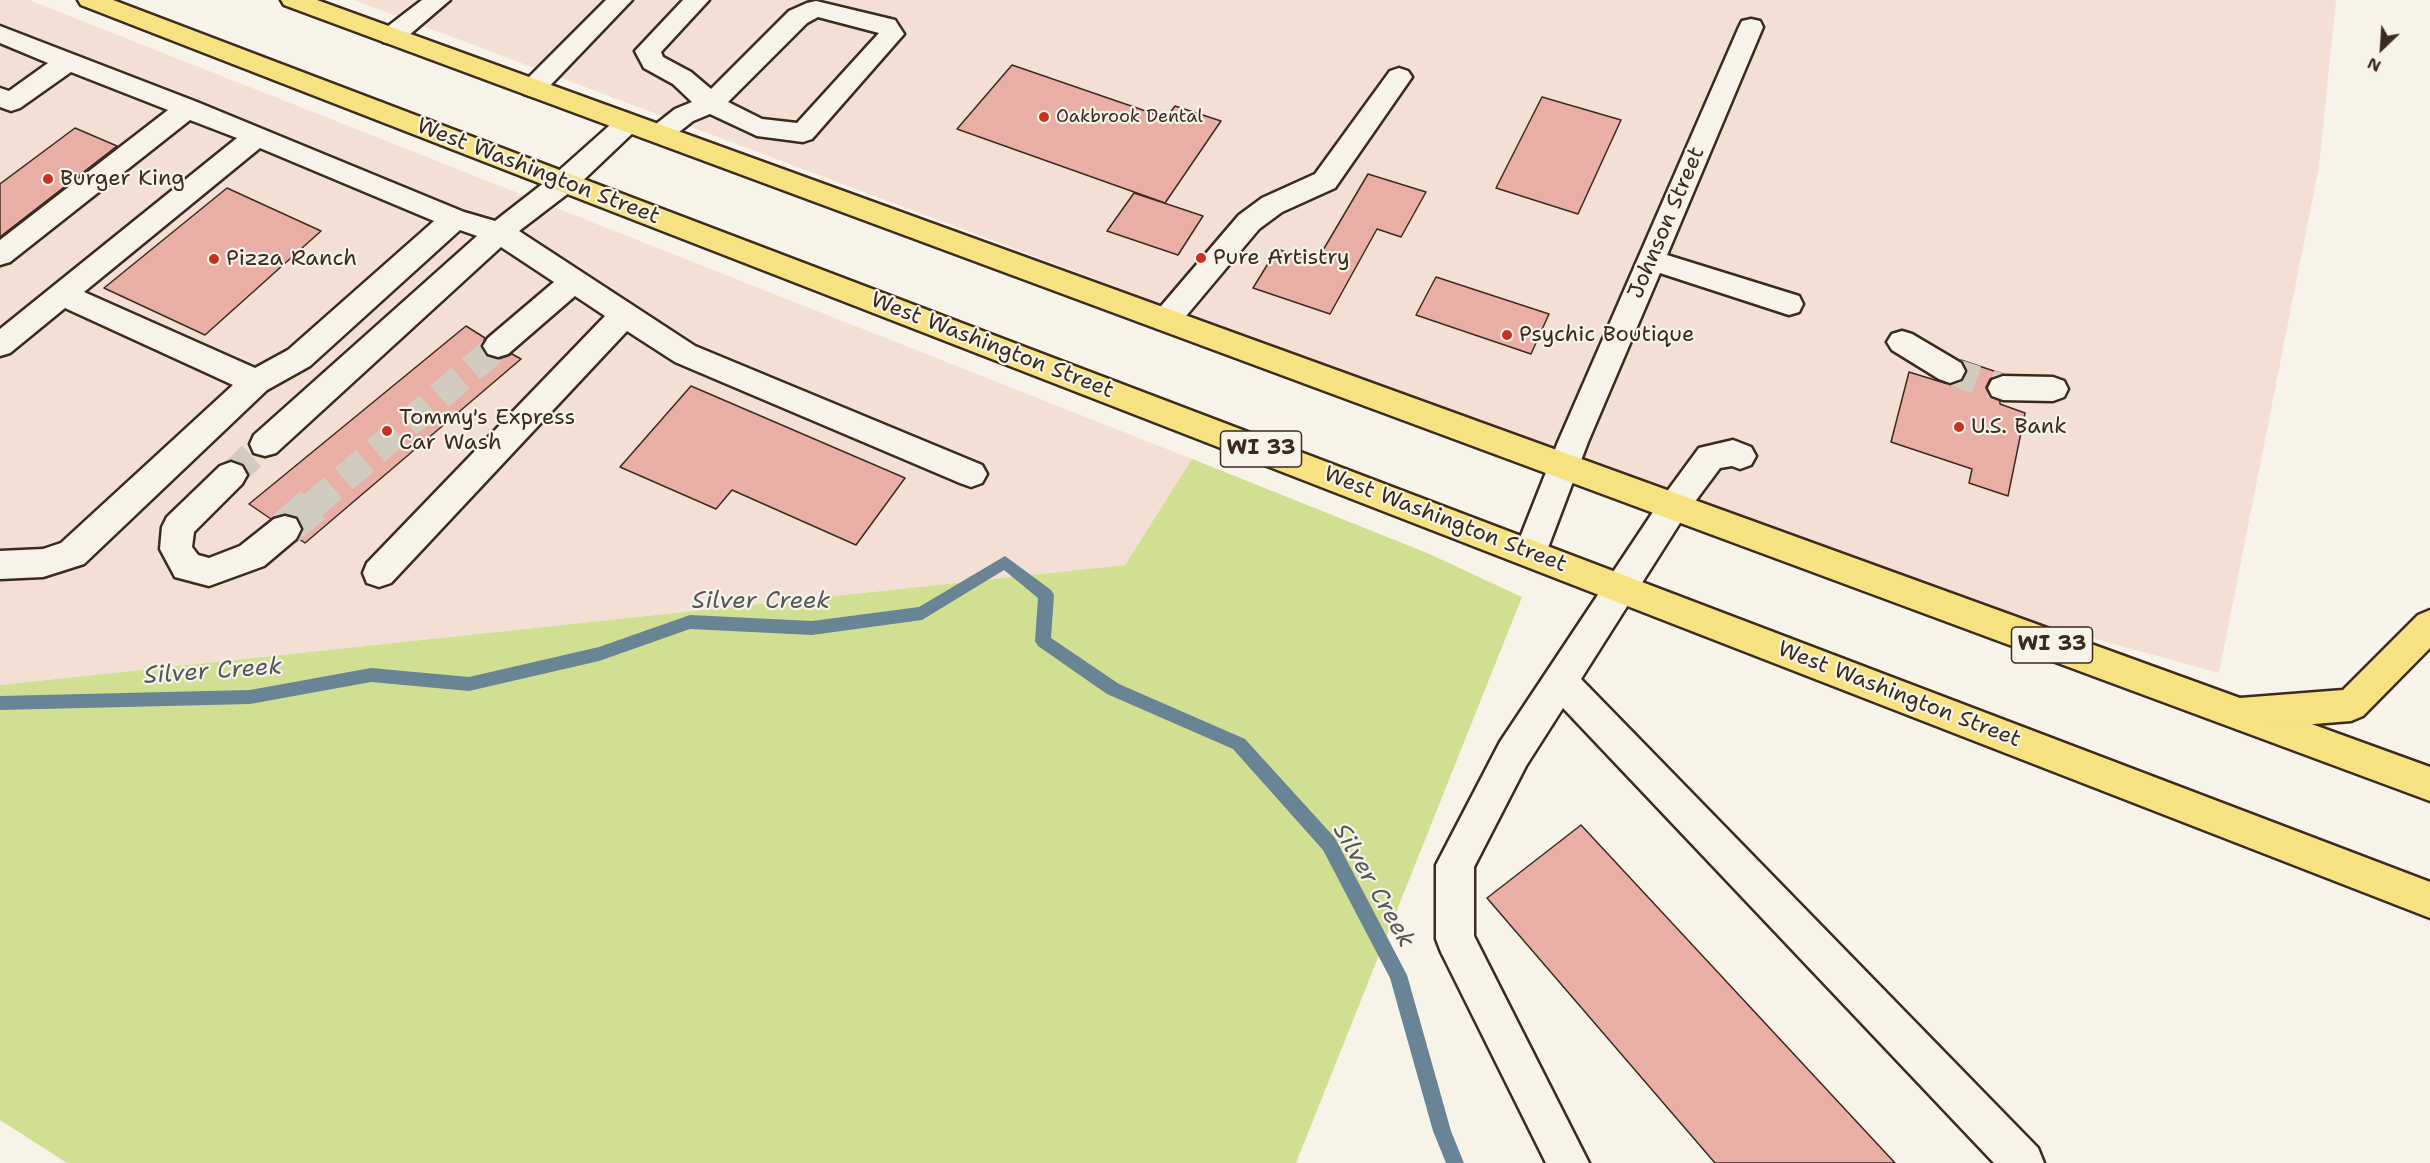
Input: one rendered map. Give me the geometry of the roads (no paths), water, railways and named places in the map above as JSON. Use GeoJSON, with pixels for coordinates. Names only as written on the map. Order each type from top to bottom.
{"type":"FeatureCollection","features":[{"type":"Feature","properties":{"kind":"main road","name":"West Washington Street"},"geometry":{"type":"LineString","coordinates":[[90,0],[2430,900]]}},
{"type":"Feature","properties":{"kind":"main road","name":"WI 33"},"geometry":{"type":"LineString","coordinates":[[293,0],[2430,784]]}},
{"type":"Feature","properties":{"kind":"main road"},"geometry":{"type":"LineString","coordinates":[[2240,714],[2351,705],[2430,625]]}},
{"type":"Feature","properties":{"kind":"street"},"geometry":{"type":"LineString","coordinates":[[392,36],[438,0]]}},
{"type":"Feature","properties":{"kind":"street"},"geometry":{"type":"LineString","coordinates":[[532,88],[620,0]]}},
{"type":"Feature","properties":{"kind":"street"},"geometry":{"type":"LineString","coordinates":[[660,135],[684,115],[711,104],[798,17],[816,9],[886,26],[892,34],[803,134],[757,127],[711,104],[682,78],[653,62],[648,51],[697,0]]}},
{"type":"Feature","properties":{"kind":"street","name":"Johnson Street"},"geometry":{"type":"LineString","coordinates":[[1530,553],[1563,466],[1751,27]]}},
{"type":"Feature","properties":{"kind":"street"},"geometry":{"type":"LineString","coordinates":[[0,34],[188,108],[456,219],[499,232],[685,354],[971,474]]}},
{"type":"Feature","properties":{"kind":"street"},"geometry":{"type":"LineString","coordinates":[[0,97],[11,102],[68,61]]}},
{"type":"Feature","properties":{"kind":"street"},"geometry":{"type":"LineString","coordinates":[[1166,320],[1249,222],[1272,205],[1325,181],[1399,76]]}},
{"type":"Feature","properties":{"kind":"street"},"geometry":{"type":"LineString","coordinates":[[0,255],[188,108]]}},
{"type":"Feature","properties":{"kind":"street"},"geometry":{"type":"LineString","coordinates":[[265,444],[499,232],[564,182],[628,123]]}},
{"type":"Feature","properties":{"kind":"street"},"geometry":{"type":"LineString","coordinates":[[0,345],[257,136]]}},
{"type":"Feature","properties":{"kind":"street"},"geometry":{"type":"LineString","coordinates":[[0,565],[43,564],[72,554],[256,382],[299,358],[456,219]]}},
{"type":"Feature","properties":{"kind":"street"},"geometry":{"type":"LineString","coordinates":[[1651,260],[1789,304]]}},
{"type":"Feature","properties":{"kind":"street"},"geometry":{"type":"LineString","coordinates":[[498,346],[574,282]]}},
{"type":"Feature","properties":{"kind":"street"},"geometry":{"type":"LineString","coordinates":[[63,294],[256,382]]}},
{"type":"Feature","properties":{"kind":"street"},"geometry":{"type":"LineString","coordinates":[[379,573],[624,315]]}},
{"type":"Feature","properties":{"kind":"street"},"geometry":{"type":"LineString","coordinates":[[1902,342],[1950,371]]}},
{"type":"Feature","properties":{"kind":"street"},"geometry":{"type":"LineString","coordinates":[[2003,388],[2053,389]]}},
{"type":"Feature","properties":{"kind":"street"},"geometry":{"type":"LineString","coordinates":[[1568,1163],[1455,939],[1455,865],[1513,754],[1674,506],[1710,457],[1733,453],[1740,456]]}},
{"type":"Feature","properties":{"kind":"street"},"geometry":{"type":"LineString","coordinates":[[231,475],[178,527],[176,549],[187,567],[209,572],[252,556],[285,529]]}},
{"type":"Feature","properties":{"kind":"street"},"geometry":{"type":"LineString","coordinates":[[1561,682],[2023,1163]]}},
{"type":"Feature","properties":{"kind":"waterway","name":"Silver Creek"},"geometry":{"type":"LineString","coordinates":[[0,703],[250,697],[371,675],[469,684],[599,654],[690,622],[812,628],[922,613],[1005,562],[1046,595],[1043,641],[1113,689],[1239,744],[1329,844],[1398,975],[1442,1131],[1455,1163]]}},
{"type":"Feature","properties":{"kind":"tunnel"},"geometry":{"type":"LineString","coordinates":[[312,506],[498,346]]}},
{"type":"Feature","properties":{"kind":"tunnel"},"geometry":{"type":"LineString","coordinates":[[1950,371],[2003,388]]}},
{"type":"Feature","properties":{"kind":"tunnel"},"geometry":{"type":"LineString","coordinates":[[231,475],[265,444]]}},
{"type":"Feature","properties":{"kind":"tunnel"},"geometry":{"type":"LineString","coordinates":[[285,529],[314,504]]}},
{"type":"Feature","properties":{"kind":"place","name":"Oakbrook Dental"},"geometry":{"type":"Point","coordinates":[1044,117]}},
{"type":"Feature","properties":{"kind":"place","name":"Burger King"},"geometry":{"type":"Point","coordinates":[48,179]}},
{"type":"Feature","properties":{"kind":"place","name":"Pure Artistry"},"geometry":{"type":"Point","coordinates":[1201,258]}},
{"type":"Feature","properties":{"kind":"place","name":"Pizza Ranch"},"geometry":{"type":"Point","coordinates":[214,259]}},
{"type":"Feature","properties":{"kind":"place","name":"Psychic Boutique"},"geometry":{"type":"Point","coordinates":[1507,335]}},
{"type":"Feature","properties":{"kind":"place","name":"U.S. Bank"},"geometry":{"type":"Point","coordinates":[1959,427]}},
{"type":"Feature","properties":{"kind":"place","name":"Tommy's Express Car Wash"},"geometry":{"type":"Point","coordinates":[387,431]}}]}
